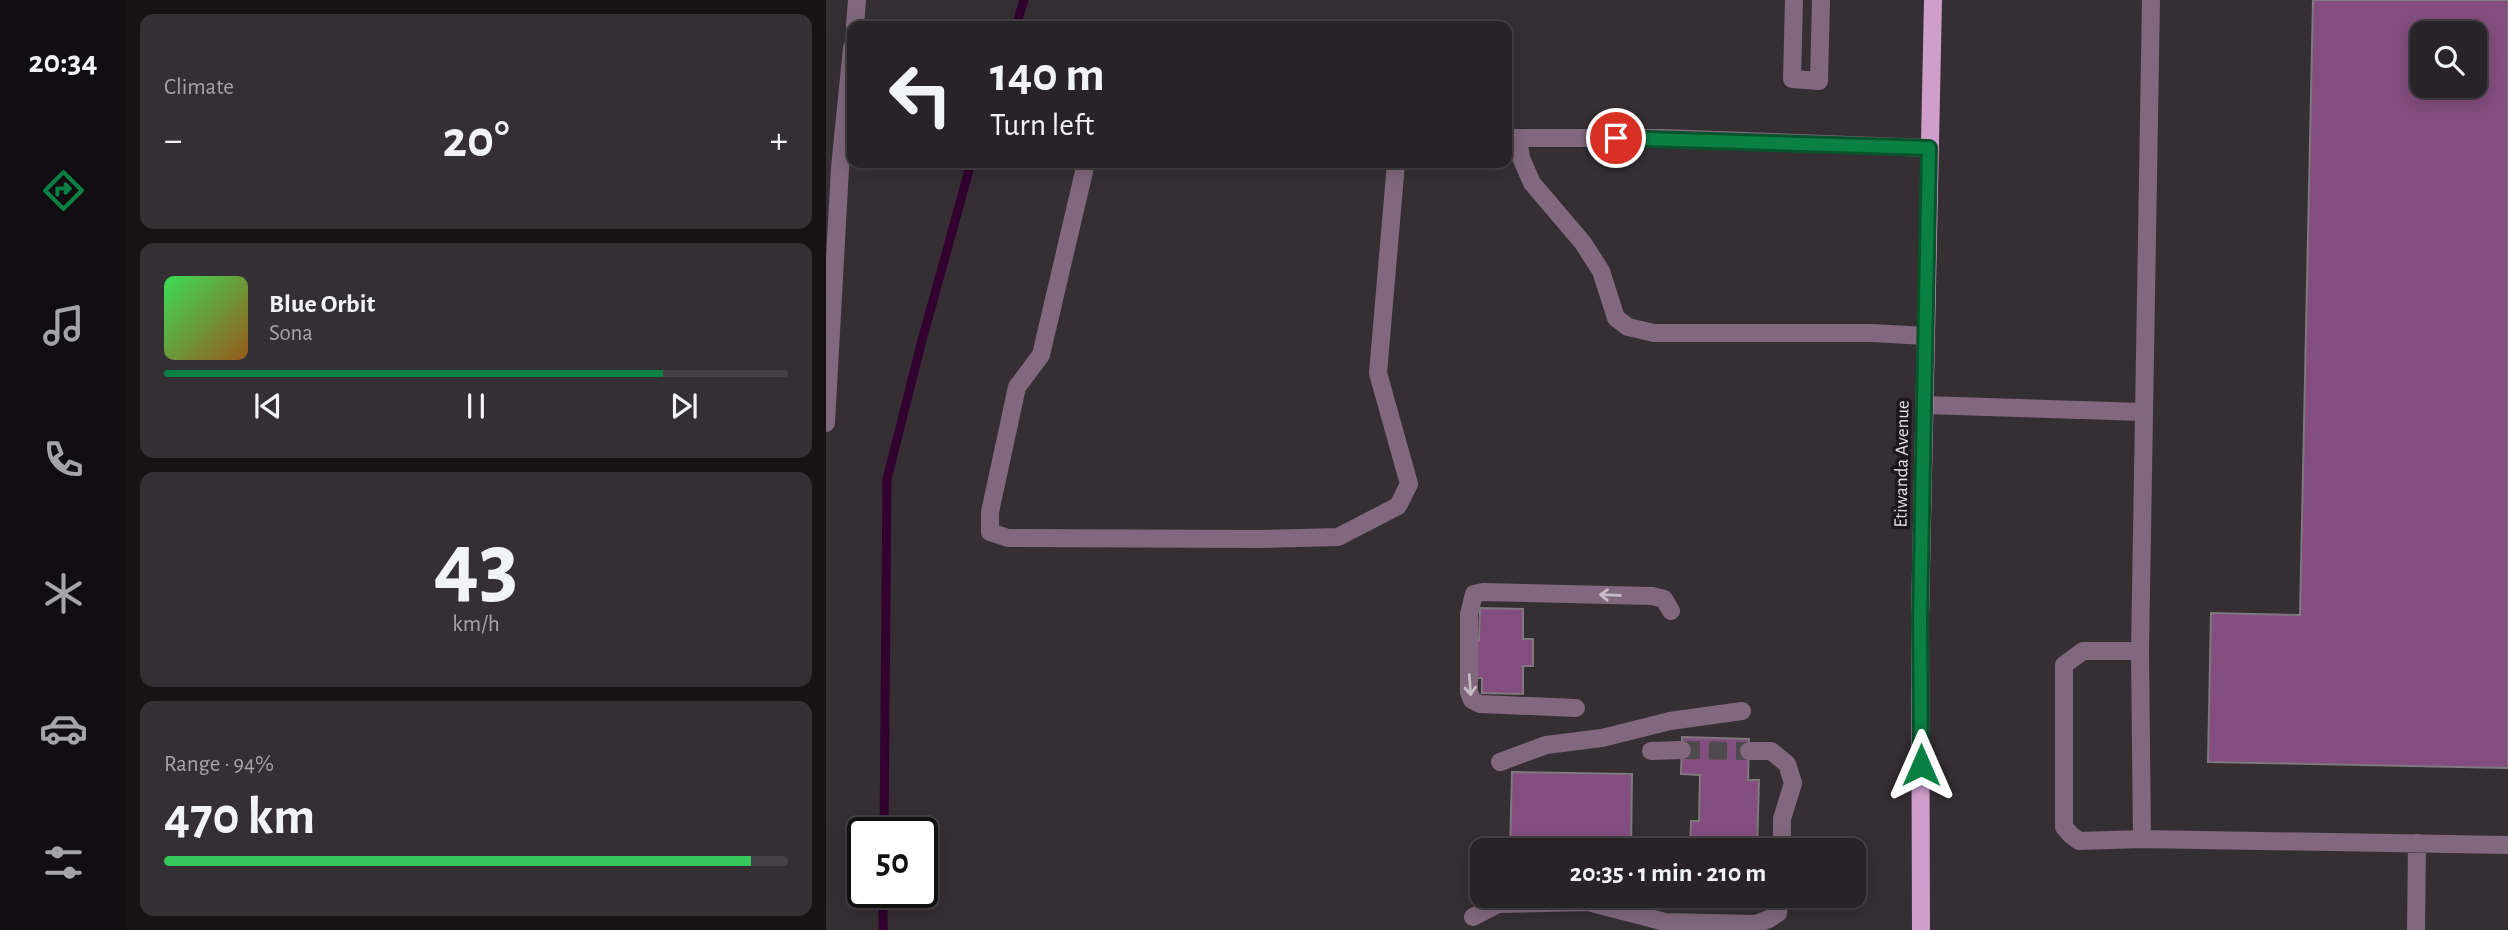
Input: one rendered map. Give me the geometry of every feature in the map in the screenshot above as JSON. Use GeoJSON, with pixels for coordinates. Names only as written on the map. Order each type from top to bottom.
{"type":"FeatureCollection","features":[{"type":"Feature","properties":{"kind":"main road","name":"Etiwanda Avenue"},"geometry":{"type":"LineString","coordinates":[[1921,930],[1920,618],[1933,0]]}},
{"type":"Feature","properties":{"kind":"lane"},"geometry":{"type":"LineString","coordinates":[[855,21],[857,0]]}},
{"type":"Feature","properties":{"kind":"lane"},"geometry":{"type":"LineString","coordinates":[[1794,0],[1792,79],[1819,81],[1821,0]]}},
{"type":"Feature","properties":{"kind":"lane"},"geometry":{"type":"LineString","coordinates":[[2142,839],[2140,651],[2151,0]]}},
{"type":"Feature","properties":{"kind":"lane"},"geometry":{"type":"LineString","coordinates":[[826,424],[833,168],[847,80]]}},
{"type":"Feature","properties":{"kind":"lane"},"geometry":{"type":"LineString","coordinates":[[1926,336],[1872,332],[1654,333],[1628,327],[1616,318],[1601,271],[1583,243],[1532,183],[1513,138],[1664,138],[1929,148]]}},
{"type":"Feature","properties":{"kind":"lane"},"geometry":{"type":"LineString","coordinates":[[1085,168],[1041,355],[1017,387],[990,512],[990,532],[1008,538],[1261,540],[1338,537],[1398,506],[1409,484],[1378,373],[1396,168]]}},
{"type":"Feature","properties":{"kind":"lane"},"geometry":{"type":"LineString","coordinates":[[1924,405],[2144,412]]}},
{"type":"Feature","properties":{"kind":"lane"},"geometry":{"type":"LineString","coordinates":[[1576,708],[1480,704],[1472,700],[1469,692],[1469,614],[1474,594],[1483,592],[1652,596],[1664,599],[1671,611]]}},
{"type":"Feature","properties":{"kind":"lane"},"geometry":{"type":"LineString","coordinates":[[2140,651],[2083,651],[2064,665],[2064,827],[2080,841],[2142,839],[2508,845]]}},
{"type":"Feature","properties":{"kind":"lane"},"geometry":{"type":"LineString","coordinates":[[1500,762],[1546,746],[1602,738],[1670,721],[1742,711]]}},
{"type":"Feature","properties":{"kind":"lane"},"geometry":{"type":"LineString","coordinates":[[1650,751],[1682,750]]}},
{"type":"Feature","properties":{"kind":"lane"},"geometry":{"type":"LineString","coordinates":[[1749,751],[1771,751],[1787,764],[1793,783],[1783,819],[1782,838]]}},
{"type":"Feature","properties":{"kind":"lane"},"geometry":{"type":"LineString","coordinates":[[2416,930],[2417,844]]}},
{"type":"Feature","properties":{"kind":"lane"},"geometry":{"type":"LineString","coordinates":[[1473,917],[1490,908]]}},
{"type":"Feature","properties":{"kind":"lane"},"geometry":{"type":"LineString","coordinates":[[1610,908],[1665,922],[1756,924],[1778,913],[1779,908]]}},
{"type":"Feature","properties":{"kind":"building"},"geometry":{"type":"Polygon","coordinates":[[[2313,0],[2508,0],[2508,768],[2208,762],[2211,613],[2300,615],[2313,0]]]}},
{"type":"Feature","properties":{"kind":"building"},"geometry":{"type":"Polygon","coordinates":[[[1480,608],[1523,609],[1523,639],[1533,639],[1533,666],[1523,666],[1523,694],[1482,693],[1482,678],[1477,678],[1474,640],[1479,640],[1480,608]]]}},
{"type":"Feature","properties":{"kind":"building"},"geometry":{"type":"Polygon","coordinates":[[[1682,737],[1749,739],[1748,780],[1759,780],[1757,838],[1690,838],[1691,821],[1699,821],[1700,775],[1681,774],[1682,737]]]}},
{"type":"Feature","properties":{"kind":"building"},"geometry":{"type":"Polygon","coordinates":[[[1512,772],[1632,774],[1631,838],[1510,838],[1512,772]]]}},
{"type":"Feature","properties":{"kind":"waterway"},"geometry":{"type":"LineString","coordinates":[[1018,21],[1024,0]]}},
{"type":"Feature","properties":{"kind":"waterway"},"geometry":{"type":"LineString","coordinates":[[884,817],[887,479],[970,168]]}},
{"type":"Feature","properties":{"kind":"waterway"},"geometry":{"type":"LineString","coordinates":[[883,908],[883,930]]}},
{"type":"Feature","properties":{"kind":"tunnel"},"geometry":{"type":"LineString","coordinates":[[1682,750],[1749,751]]}},
{"type":"Feature","properties":{"kind":"route"},"geometry":{"type":"LineString","coordinates":[[1616,138],[1929,148],[1920,618],[1921,765]]}}]}
